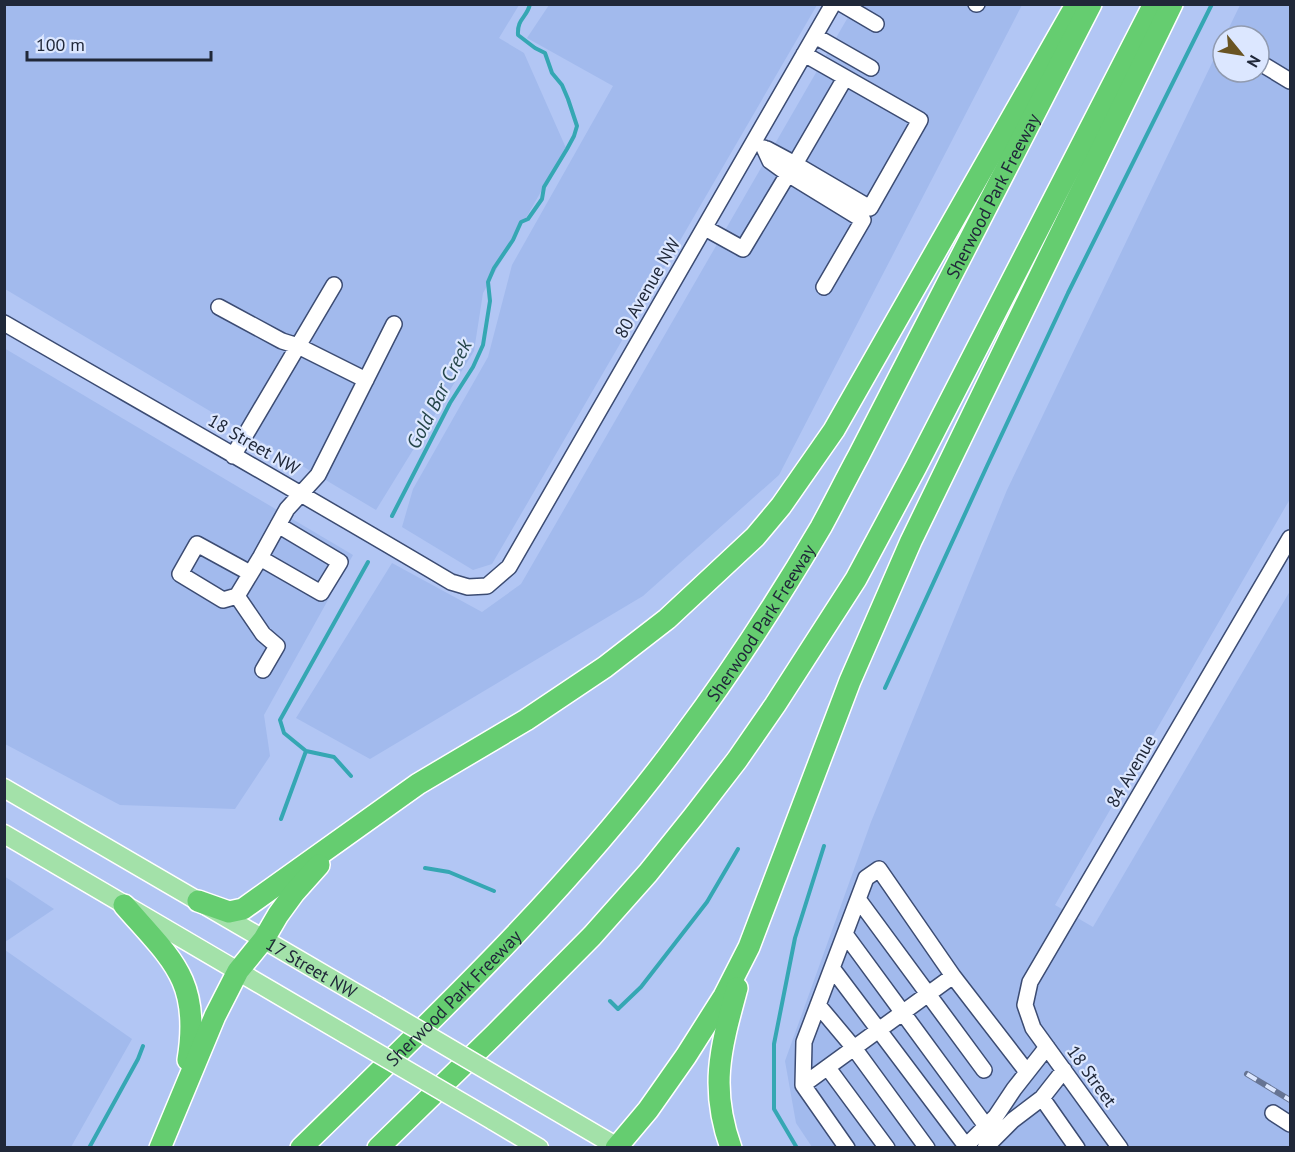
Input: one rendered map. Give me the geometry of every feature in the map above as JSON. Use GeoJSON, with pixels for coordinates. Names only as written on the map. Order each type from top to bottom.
{"type":"FeatureCollection","features":[{"type":"Feature","properties":{"kind":"highway"},"geometry":{"type":"LineString","coordinates":[[198,902],[230,912],[243,909],[418,784],[526,720],[605,667],[667,619],[755,537],[781,506],[834,430],[1076,4]]}},
{"type":"Feature","properties":{"kind":"highway","name":"Sherwood Park Freeway"},"geometry":{"type":"LineString","coordinates":[[301,1148],[513,937],[575,869],[681,740],[727,675],[827,515],[1091,4]]}},
{"type":"Feature","properties":{"kind":"highway"},"geometry":{"type":"LineString","coordinates":[[378,1148],[592,936],[648,873],[693,817],[737,760],[775,705],[861,569],[932,437],[1154,4]]}},
{"type":"Feature","properties":{"kind":"highway"},"geometry":{"type":"LineString","coordinates":[[617,1147],[648,1110],[687,1056],[724,996],[748,947],[850,681],[911,541],[1172,4]]}},
{"type":"Feature","properties":{"kind":"highway"},"geometry":{"type":"LineString","coordinates":[[160,1148],[215,1016],[238,971],[264,939],[294,893],[349,834]]}},
{"type":"Feature","properties":{"kind":"highway"},"geometry":{"type":"LineString","coordinates":[[124,905],[168,954],[181,974],[188,994],[191,1011],[191,1042],[188,1061],[168,1127]]}},
{"type":"Feature","properties":{"kind":"highway"},"geometry":{"type":"LineString","coordinates":[[731,1148],[720,1107],[718,1081],[721,1052],[748,947]]}},
{"type":"Feature","properties":{"kind":"main road","name":"17 Street NW"},"geometry":{"type":"LineString","coordinates":[[4,788],[617,1147]]}},
{"type":"Feature","properties":{"kind":"main road"},"geometry":{"type":"LineString","coordinates":[[4,834],[539,1148]]}},
{"type":"Feature","properties":{"kind":"street","name":"80 Avenue NW"},"geometry":{"type":"LineString","coordinates":[[488,586],[509,567],[705,228],[760,144],[804,54],[833,4]]}},
{"type":"Feature","properties":{"kind":"street"},"geometry":{"type":"LineString","coordinates":[[842,4],[876,24]]}},
{"type":"Feature","properties":{"kind":"street"},"geometry":{"type":"LineString","coordinates":[[815,36],[871,68]]}},
{"type":"Feature","properties":{"kind":"street"},"geometry":{"type":"LineString","coordinates":[[792,169],[870,208],[920,120],[804,54]]}},
{"type":"Feature","properties":{"kind":"street"},"geometry":{"type":"LineString","coordinates":[[1271,69],[1290,81]]}},
{"type":"Feature","properties":{"kind":"street"},"geometry":{"type":"LineString","coordinates":[[705,228],[743,249],[845,78]]}},
{"type":"Feature","properties":{"kind":"street"},"geometry":{"type":"LineString","coordinates":[[760,144],[863,220],[824,287]]}},
{"type":"Feature","properties":{"kind":"street"},"geometry":{"type":"LineString","coordinates":[[233,456],[334,285]]}},
{"type":"Feature","properties":{"kind":"street"},"geometry":{"type":"LineString","coordinates":[[219,307],[282,341],[298,346],[366,380]]}},
{"type":"Feature","properties":{"kind":"street","name":"18 Street NW"},"geometry":{"type":"LineString","coordinates":[[4,323],[451,582],[468,586],[488,586]]}},
{"type":"Feature","properties":{"kind":"street"},"geometry":{"type":"LineString","coordinates":[[250,573],[197,544],[180,574],[223,600],[237,596],[287,509],[318,475],[394,324]]}},
{"type":"Feature","properties":{"kind":"street"},"geometry":{"type":"LineString","coordinates":[[260,558],[321,593],[340,561],[278,525]]}},
{"type":"Feature","properties":{"kind":"street","name":"84 Avenue"},"geometry":{"type":"LineString","coordinates":[[1034,1028],[1025,1005],[1030,982],[1290,538]]}},
{"type":"Feature","properties":{"kind":"street"},"geometry":{"type":"LineString","coordinates":[[237,596],[263,634],[277,646],[263,670]]}},
{"type":"Feature","properties":{"kind":"street"},"geometry":{"type":"LineString","coordinates":[[847,1148],[803,1085],[804,1042],[866,878],[879,869],[953,976],[1027,1072]]}},
{"type":"Feature","properties":{"kind":"street"},"geometry":{"type":"LineString","coordinates":[[858,899],[984,1070]]}},
{"type":"Feature","properties":{"kind":"street"},"geometry":{"type":"LineString","coordinates":[[845,934],[986,1126]]}},
{"type":"Feature","properties":{"kind":"street"},"geometry":{"type":"LineString","coordinates":[[832,968],[965,1147],[996,1116],[1047,1047]]}},
{"type":"Feature","properties":{"kind":"street"},"geometry":{"type":"LineString","coordinates":[[803,1085],[953,976]]}},
{"type":"Feature","properties":{"kind":"street"},"geometry":{"type":"LineString","coordinates":[[818,1005],[854,1048],[927,1148]]}},
{"type":"Feature","properties":{"kind":"street","name":"18 Street"},"geometry":{"type":"LineString","coordinates":[[1034,1028],[1120,1148]]}},
{"type":"Feature","properties":{"kind":"street"},"geometry":{"type":"LineString","coordinates":[[828,1068],[887,1148]]}},
{"type":"Feature","properties":{"kind":"street"},"geometry":{"type":"LineString","coordinates":[[986,1148],[1012,1120],[1042,1098],[1064,1070]]}},
{"type":"Feature","properties":{"kind":"street"},"geometry":{"type":"LineString","coordinates":[[1042,1098],[1077,1148]]}},
{"type":"Feature","properties":{"kind":"street"},"geometry":{"type":"LineString","coordinates":[[1273,1113],[1290,1124]]}},
{"type":"Feature","properties":{"kind":"shaded area"},"geometry":{"type":"Polygon","coordinates":[[[5,5],[519,5],[499,38],[524,53],[566,148],[483,293],[474,351],[376,510],[5,289],[5,5]]]}},
{"type":"Feature","properties":{"kind":"shaded area"},"geometry":{"type":"Polygon","coordinates":[[[549,5],[817,5],[492,564],[473,570],[402,527],[413,489],[488,357],[512,265],[613,86],[527,38],[549,5]]]}},
{"type":"Feature","properties":{"kind":"shaded area"},"geometry":{"type":"Polygon","coordinates":[[[855,5],[1022,5],[779,475],[643,596],[370,759],[296,718],[392,563],[482,612],[521,584],[855,5]]]}},
{"type":"Feature","properties":{"kind":"shaded area"},"geometry":{"type":"Polygon","coordinates":[[[1240,5],[1290,5],[1290,499],[1055,905],[1093,927],[1290,591],[1290,1147],[812,1147],[796,1123],[785,1061],[871,822],[1007,490],[1211,65],[1211,84],[1271,84],[1271,24],[1231,24],[1240,5]]]}},
{"type":"Feature","properties":{"kind":"shaded area"},"geometry":{"type":"Polygon","coordinates":[[[4,348],[353,555],[264,715],[270,756],[235,809],[120,805],[5,744],[4,348]]]}},
{"type":"Feature","properties":{"kind":"shaded area"},"geometry":{"type":"Polygon","coordinates":[[[4,876],[54,909],[5,942],[4,942],[4,876]]]}},
{"type":"Feature","properties":{"kind":"shaded area"},"geometry":{"type":"Polygon","coordinates":[[[5,950],[132,1039],[71,1147],[5,1147],[5,950]]]}},
{"type":"Feature","properties":{"kind":"waterway","name":"Gold Bar Creek"},"geometry":{"type":"LineString","coordinates":[[392,516],[450,403],[473,367],[483,345],[490,301],[488,282],[494,268],[513,240],[521,222],[528,219],[542,199],[544,187],[567,149],[577,126],[562,85],[552,73],[545,53],[518,35],[519,25],[530,4]]}},
{"type":"Feature","properties":{"kind":"waterway"},"geometry":{"type":"LineString","coordinates":[[885,688],[1068,293],[1212,4]]}},
{"type":"Feature","properties":{"kind":"waterway","name":"Gold Bar Creek"},"geometry":{"type":"LineString","coordinates":[[281,819],[306,751],[284,733],[280,720],[368,562]]}},
{"type":"Feature","properties":{"kind":"waterway"},"geometry":{"type":"LineString","coordinates":[[306,751],[334,757],[351,776]]}},
{"type":"Feature","properties":{"kind":"waterway"},"geometry":{"type":"LineString","coordinates":[[797,1148],[774,1109],[774,1044],[795,938],[824,846]]}},
{"type":"Feature","properties":{"kind":"waterway"},"geometry":{"type":"LineString","coordinates":[[610,1001],[618,1009],[641,987],[707,902],[738,849]]}},
{"type":"Feature","properties":{"kind":"waterway"},"geometry":{"type":"LineString","coordinates":[[425,868],[449,872],[494,891]]}},
{"type":"Feature","properties":{"kind":"waterway","name":"Gold Bar Creek"},"geometry":{"type":"LineString","coordinates":[[89,1148],[143,1046]]}},
{"type":"Feature","properties":{"kind":"railway"},"geometry":{"type":"LineString","coordinates":[[1247,1074],[1290,1100]]}}]}
